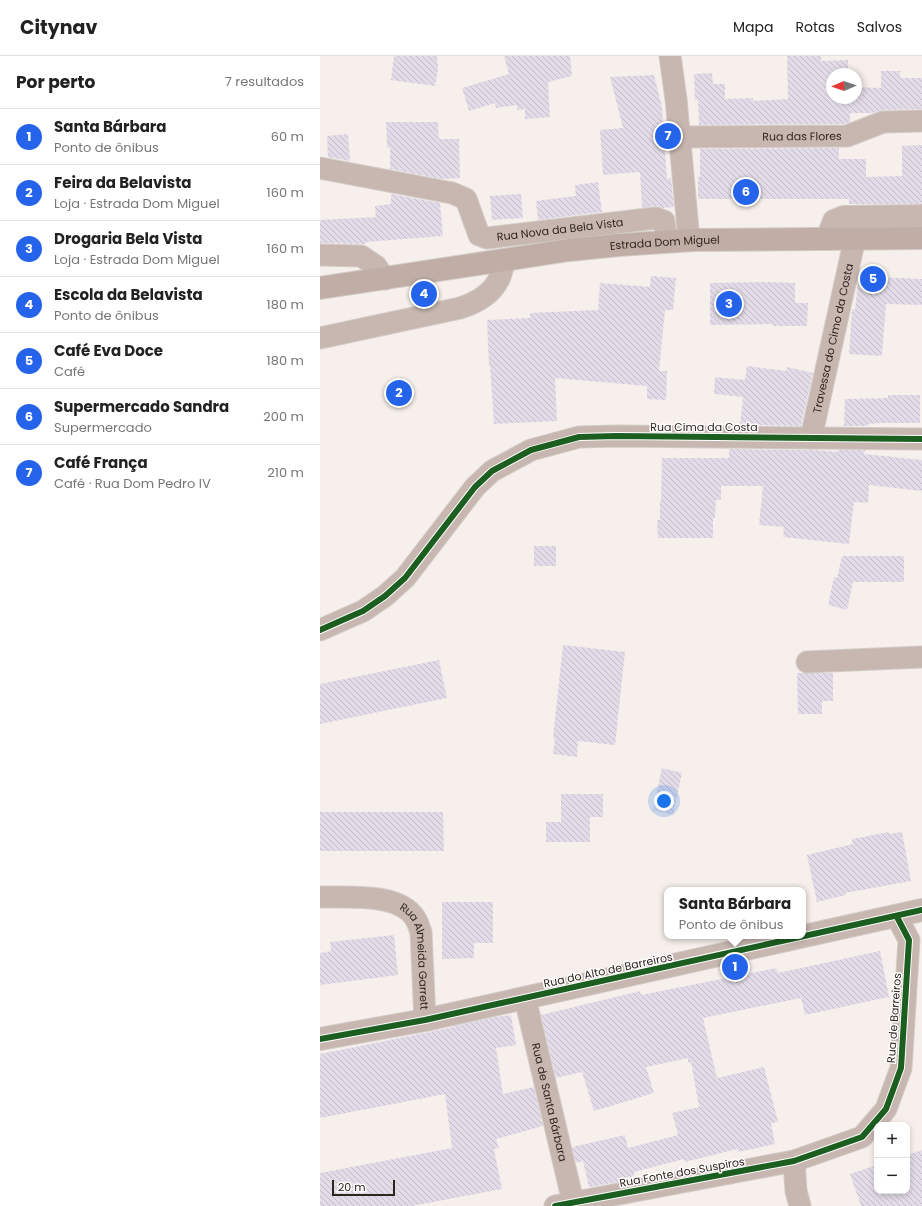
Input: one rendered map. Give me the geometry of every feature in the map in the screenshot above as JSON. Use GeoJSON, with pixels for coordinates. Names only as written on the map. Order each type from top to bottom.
{"type":"FeatureCollection","features":[{"type":"Feature","properties":{"kind":"main road","name":"Estrada Dom Miguel"},"geometry":{"type":"LineString","coordinates":[[320,288],[569,250],[667,241],[922,238]]}},
{"type":"Feature","properties":{"kind":"street"},"geometry":{"type":"LineString","coordinates":[[670,56],[680,137],[689,240]]}},
{"type":"Feature","properties":{"kind":"street","name":"Rua das Flores"},"geometry":{"type":"LineString","coordinates":[[680,137],[846,136],[883,122],[922,122]]}},
{"type":"Feature","properties":{"kind":"street","name":"Rua Nova da Bela Vista"},"geometry":{"type":"LineString","coordinates":[[320,168],[452,193],[466,199],[479,235],[487,238],[656,218],[664,221],[667,241]]}},
{"type":"Feature","properties":{"kind":"street"},"geometry":{"type":"LineString","coordinates":[[827,238],[834,221],[844,217],[922,216]]}},
{"type":"Feature","properties":{"kind":"street","name":"Travessa do Cimo da Costa"},"geometry":{"type":"LineString","coordinates":[[811,438],[855,238]]}},
{"type":"Feature","properties":{"kind":"street"},"geometry":{"type":"LineString","coordinates":[[320,255],[361,256],[376,266],[385,279]]}},
{"type":"Feature","properties":{"kind":"street"},"geometry":{"type":"LineString","coordinates":[[320,338],[460,308],[472,304],[488,294],[500,278],[504,260]]}},
{"type":"Feature","properties":{"kind":"street","name":"Rua Cima da Costa"},"geometry":{"type":"LineString","coordinates":[[320,630],[363,611],[385,596],[405,578],[475,487],[492,471],[531,450],[579,438],[624,436],[922,439]]}},
{"type":"Feature","properties":{"kind":"street"},"geometry":{"type":"LineString","coordinates":[[807,662],[922,657]]}},
{"type":"Feature","properties":{"kind":"street","name":"Rua Almeida Garrett"},"geometry":{"type":"LineString","coordinates":[[320,897],[368,898],[384,900],[398,904],[409,910],[416,918],[421,932],[425,1020]]}},
{"type":"Feature","properties":{"kind":"street","name":"Rua do Alto de Barreiros"},"geometry":{"type":"LineString","coordinates":[[806,937],[922,910]]}},
{"type":"Feature","properties":{"kind":"street","name":"Rua de Barreiros"},"geometry":{"type":"LineString","coordinates":[[794,1161],[862,1137],[886,1109],[901,1068],[909,940],[897,917]]}},
{"type":"Feature","properties":{"kind":"street","name":"Rua do Alto de Barreiros"},"geometry":{"type":"LineString","coordinates":[[320,1039],[425,1020],[796,939]]}},
{"type":"Feature","properties":{"kind":"street","name":"Rua de Santa Bárbara"},"geometry":{"type":"LineString","coordinates":[[525,998],[567,1205]]}},
{"type":"Feature","properties":{"kind":"street"},"geometry":{"type":"LineString","coordinates":[[794,1161],[796,1191],[800,1206]]}},
{"type":"Feature","properties":{"kind":"street","name":"Rua Fonte dos Suspiros"},"geometry":{"type":"LineString","coordinates":[[567,1205],[794,1161]]}},
{"type":"Feature","properties":{"kind":"building"},"geometry":{"type":"Polygon","coordinates":[[[394,56],[437,56],[438,69],[435,86],[391,80],[394,56]]]}},
{"type":"Feature","properties":{"kind":"building"},"geometry":{"type":"Polygon","coordinates":[[[504,56],[570,56],[572,76],[548,82],[550,117],[525,119],[525,109],[517,110],[517,105],[496,108],[495,103],[469,111],[462,88],[509,74],[504,56]]]}},
{"type":"Feature","properties":{"kind":"building"},"geometry":{"type":"Polygon","coordinates":[[[787,56],[821,56],[821,61],[848,60],[848,68],[826,68],[826,104],[862,104],[862,87],[881,88],[881,71],[900,71],[900,78],[922,78],[922,109],[883,110],[873,113],[850,113],[850,122],[845,124],[699,125],[698,100],[695,100],[694,74],[712,73],[713,84],[725,84],[725,99],[753,98],[753,101],[788,99],[787,56]]]}},
{"type":"Feature","properties":{"kind":"building"},"geometry":{"type":"Polygon","coordinates":[[[654,75],[662,107],[667,179],[671,178],[674,207],[663,208],[655,206],[642,208],[640,172],[603,175],[600,130],[623,128],[610,77],[654,75]]]}},
{"type":"Feature","properties":{"kind":"building"},"geometry":{"type":"Polygon","coordinates":[[[386,122],[438,122],[439,139],[459,139],[460,178],[441,179],[390,169],[390,148],[387,147],[386,122]]]}},
{"type":"Feature","properties":{"kind":"building"},"geometry":{"type":"Polygon","coordinates":[[[348,134],[350,161],[328,157],[327,136],[348,134]]]}},
{"type":"Feature","properties":{"kind":"building"},"geometry":{"type":"Polygon","coordinates":[[[922,145],[922,204],[849,204],[849,199],[698,199],[700,149],[839,148],[839,159],[866,159],[866,177],[902,176],[902,146],[922,145]]]}},
{"type":"Feature","properties":{"kind":"building"},"geometry":{"type":"Polygon","coordinates":[[[598,182],[602,212],[538,220],[536,201],[576,196],[575,185],[598,182]]]}},
{"type":"Feature","properties":{"kind":"building"},"geometry":{"type":"Polygon","coordinates":[[[391,194],[440,203],[443,236],[366,242],[366,244],[320,243],[320,220],[376,217],[375,206],[391,204],[391,194]]]}},
{"type":"Feature","properties":{"kind":"building"},"geometry":{"type":"Polygon","coordinates":[[[521,194],[523,218],[492,220],[490,196],[521,194]]]}},
{"type":"Feature","properties":{"kind":"building"},"geometry":{"type":"Polygon","coordinates":[[[651,276],[676,278],[673,310],[665,310],[659,371],[667,371],[666,400],[647,399],[647,386],[555,378],[557,421],[494,424],[487,320],[530,318],[530,313],[598,310],[600,283],[650,287],[651,276]]]}},
{"type":"Feature","properties":{"kind":"building"},"geometry":{"type":"Polygon","coordinates":[[[871,277],[922,279],[922,305],[886,304],[882,356],[849,354],[852,309],[855,310],[858,282],[871,283],[871,277]]]}},
{"type":"Feature","properties":{"kind":"building"},"geometry":{"type":"Polygon","coordinates":[[[710,283],[795,283],[795,303],[808,303],[807,326],[773,326],[773,324],[710,325],[710,283]]]}},
{"type":"Feature","properties":{"kind":"building"},"geometry":{"type":"Polygon","coordinates":[[[747,366],[786,371],[787,367],[813,373],[801,426],[740,425],[743,397],[714,394],[715,377],[745,380],[747,366]]]}},
{"type":"Feature","properties":{"kind":"building"},"geometry":{"type":"Polygon","coordinates":[[[888,395],[920,395],[920,423],[881,423],[868,424],[867,426],[844,426],[845,399],[888,398],[888,395]]]}},
{"type":"Feature","properties":{"kind":"building"},"geometry":{"type":"Polygon","coordinates":[[[729,449],[814,450],[838,452],[838,450],[865,450],[864,454],[922,460],[922,491],[869,485],[868,503],[854,502],[849,544],[783,537],[784,527],[759,525],[763,486],[721,486],[721,500],[716,500],[715,518],[713,518],[713,538],[658,538],[657,520],[660,520],[662,458],[729,458],[729,449]]]}},
{"type":"Feature","properties":{"kind":"building"},"geometry":{"type":"Polygon","coordinates":[[[534,546],[556,546],[556,566],[534,566],[534,546]]]}},
{"type":"Feature","properties":{"kind":"building"},"geometry":{"type":"Polygon","coordinates":[[[842,556],[904,556],[904,582],[853,582],[847,610],[828,605],[834,577],[837,578],[842,556]]]}},
{"type":"Feature","properties":{"kind":"building"},"geometry":{"type":"Polygon","coordinates":[[[563,645],[625,652],[615,745],[578,741],[577,757],[553,754],[555,739],[553,738],[563,645]]]}},
{"type":"Feature","properties":{"kind":"building"},"geometry":{"type":"Polygon","coordinates":[[[439,660],[447,698],[320,724],[320,684],[439,660]]]}},
{"type":"Feature","properties":{"kind":"building"},"geometry":{"type":"Polygon","coordinates":[[[797,673],[833,673],[833,701],[822,701],[822,714],[798,714],[797,673]]]}},
{"type":"Feature","properties":{"kind":"building"},"geometry":{"type":"Polygon","coordinates":[[[662,768],[682,773],[673,815],[653,810],[662,768]]]}},
{"type":"Feature","properties":{"kind":"building"},"geometry":{"type":"Polygon","coordinates":[[[561,794],[603,794],[603,817],[590,817],[590,842],[546,842],[546,822],[561,822],[561,794]]]}},
{"type":"Feature","properties":{"kind":"building"},"geometry":{"type":"Polygon","coordinates":[[[320,812],[443,812],[444,851],[320,851],[320,812]]]}},
{"type":"Feature","properties":{"kind":"building"},"geometry":{"type":"Polygon","coordinates":[[[889,832],[889,834],[902,832],[911,881],[845,893],[846,895],[817,902],[807,855],[853,844],[852,839],[889,832]]]}},
{"type":"Feature","properties":{"kind":"building"},"geometry":{"type":"Polygon","coordinates":[[[442,902],[493,902],[493,943],[474,943],[474,958],[442,959],[442,902]]]}},
{"type":"Feature","properties":{"kind":"building"},"geometry":{"type":"Polygon","coordinates":[[[394,935],[398,975],[320,985],[320,953],[331,951],[330,942],[394,935]]]}},
{"type":"Feature","properties":{"kind":"building"},"geometry":{"type":"Polygon","coordinates":[[[880,951],[889,997],[805,1015],[801,998],[703,1018],[717,1078],[764,1067],[778,1122],[771,1123],[775,1144],[738,1152],[737,1149],[685,1162],[684,1159],[634,1172],[634,1176],[623,1178],[624,1181],[589,1187],[583,1161],[576,1163],[572,1147],[625,1135],[628,1148],[678,1135],[672,1113],[699,1107],[691,1062],[688,1063],[688,1058],[646,1067],[654,1093],[594,1111],[582,1072],[556,1078],[541,1015],[640,991],[641,995],[776,968],[778,973],[880,951]]]}},
{"type":"Feature","properties":{"kind":"building"},"geometry":{"type":"Polygon","coordinates":[[[511,1015],[516,1045],[496,1048],[503,1094],[534,1087],[543,1126],[496,1139],[499,1148],[494,1149],[502,1189],[412,1206],[320,1206],[320,1173],[452,1148],[445,1094],[320,1118],[320,1054],[454,1027],[495,1017],[511,1015]]]}},
{"type":"Feature","properties":{"kind":"building"},"geometry":{"type":"Polygon","coordinates":[[[922,1150],[922,1206],[861,1206],[850,1174],[874,1166],[874,1194],[910,1194],[910,1154],[922,1150]]]}},
{"type":"Feature","properties":{"kind":"cycle path"},"geometry":{"type":"LineString","coordinates":[[320,630],[363,611],[385,596],[405,578],[475,487],[492,471],[531,450],[579,437],[617,436],[922,439]]}},
{"type":"Feature","properties":{"kind":"cycle path"},"geometry":{"type":"LineString","coordinates":[[806,936],[922,910]]}},
{"type":"Feature","properties":{"kind":"cycle path"},"geometry":{"type":"LineString","coordinates":[[555,1206],[794,1161],[862,1137],[886,1109],[901,1068],[909,940],[897,917]]}},
{"type":"Feature","properties":{"kind":"cycle path"},"geometry":{"type":"LineString","coordinates":[[320,1039],[425,1020],[791,939]]}},
{"type":"Feature","properties":{"kind":"place","name":"Café França"},"geometry":{"type":"Point","coordinates":[668,136]}},
{"type":"Feature","properties":{"kind":"place","name":"Supermercado Sandra"},"geometry":{"type":"Point","coordinates":[746,192]}},
{"type":"Feature","properties":{"kind":"place","name":"Café Eva Doce"},"geometry":{"type":"Point","coordinates":[873,279]}},
{"type":"Feature","properties":{"kind":"place","name":"Escola da Belavista"},"geometry":{"type":"Point","coordinates":[424,294]}},
{"type":"Feature","properties":{"kind":"place","name":"Drogaria Bela Vista"},"geometry":{"type":"Point","coordinates":[729,304]}},
{"type":"Feature","properties":{"kind":"place","name":"Feira da Belavista"},"geometry":{"type":"Point","coordinates":[399,393]}},
{"type":"Feature","properties":{"kind":"place","name":"Santa Bárbara"},"geometry":{"type":"Point","coordinates":[735,967]}}]}
